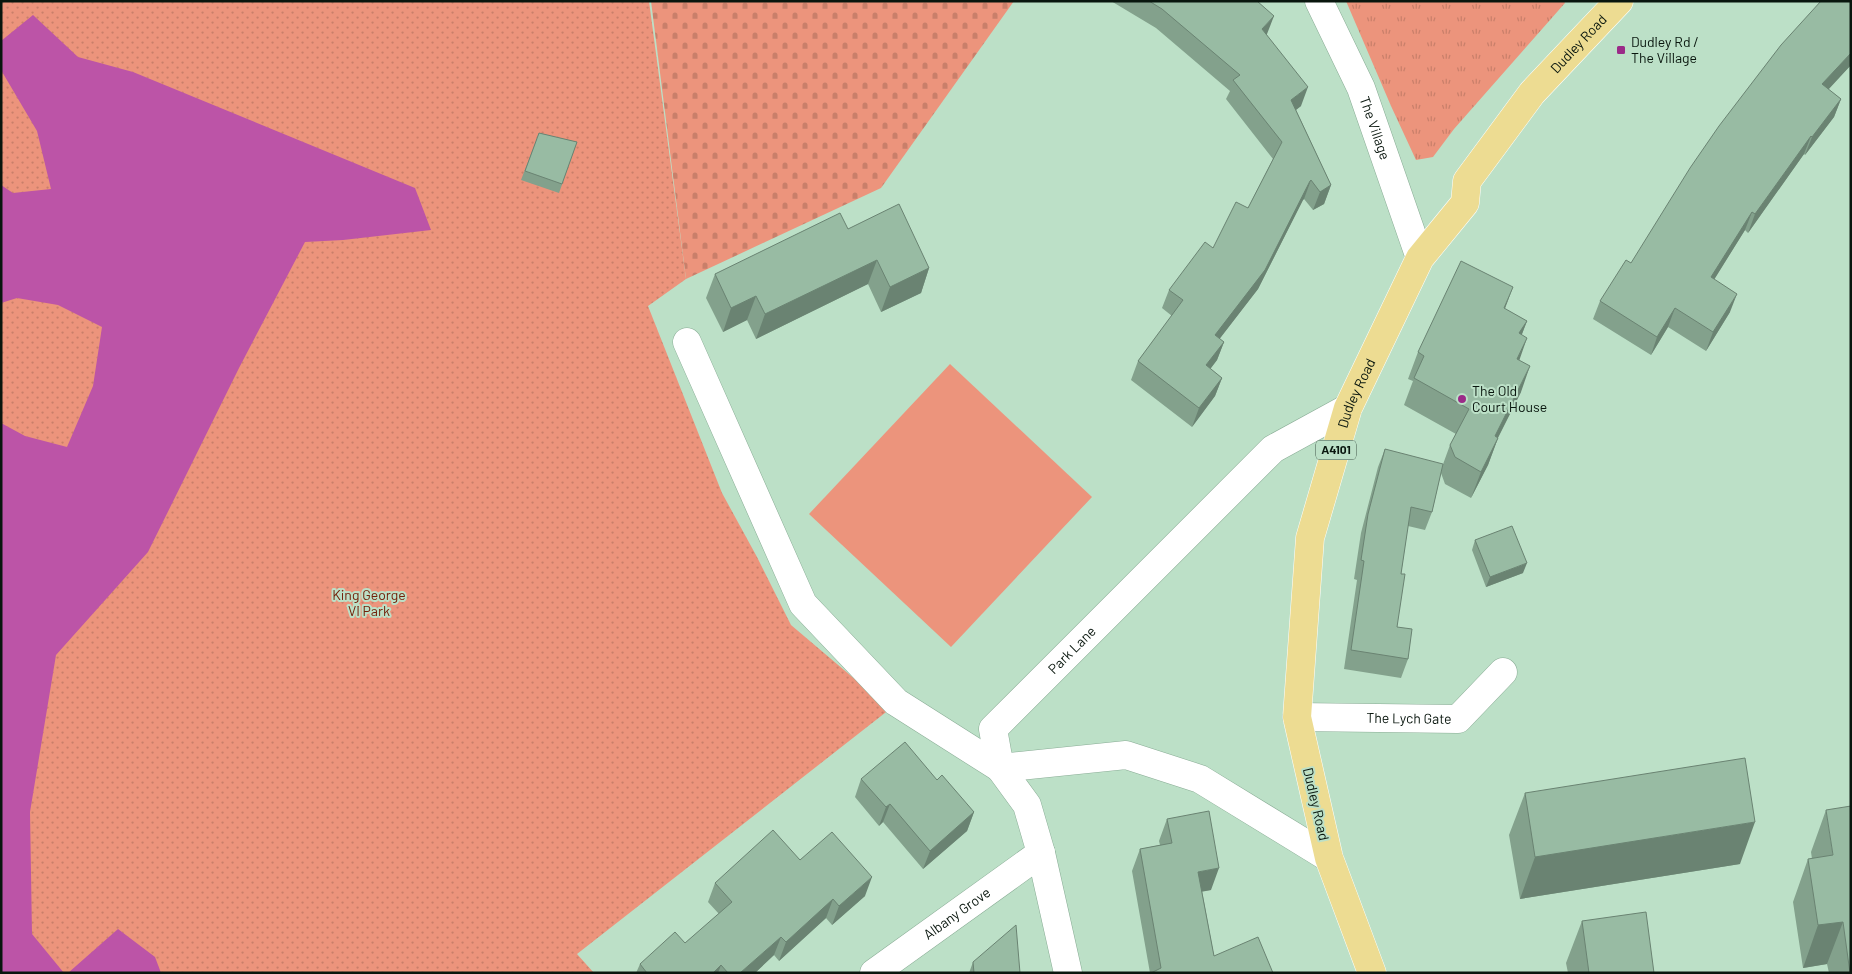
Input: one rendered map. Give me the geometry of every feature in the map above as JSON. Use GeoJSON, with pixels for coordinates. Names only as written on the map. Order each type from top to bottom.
{"type":"FeatureCollection","features":[{"type":"Feature","properties":{"kind":"main road","name":"Dudley Road"},"geometry":{"type":"LineString","coordinates":[[1372,973],[1329,858],[1297,718],[1310,538],[1348,408],[1420,258],[1465,203],[1467,181],[1532,93],[1618,1]]}},
{"type":"Feature","properties":{"kind":"street","name":"The Village"},"geometry":{"type":"LineString","coordinates":[[1319,1],[1361,88],[1420,258]]}},
{"type":"Feature","properties":{"kind":"street"},"geometry":{"type":"LineString","coordinates":[[687,342],[803,604],[896,702],[1000,768],[1126,755],[1200,778],[1329,858]]}},
{"type":"Feature","properties":{"kind":"street","name":"Park Lane"},"geometry":{"type":"LineString","coordinates":[[1068,973],[1041,853],[1027,805],[1000,768],[993,729],[1273,449],[1348,408]]}},
{"type":"Feature","properties":{"kind":"street","name":"The Lych Gate"},"geometry":{"type":"LineString","coordinates":[[1297,718],[1458,718],[1503,672]]}},
{"type":"Feature","properties":{"kind":"street","name":"Albany Grove"},"geometry":{"type":"LineString","coordinates":[[874,973],[1041,853]]}},
{"type":"Feature","properties":{"kind":"green space","name":"King George VI Park"},"geometry":{"type":"Polygon","coordinates":[[[1,1],[649,1],[686,279],[648,306],[722,493],[791,625],[890,709],[577,954],[594,973],[1,973],[1,1]]]}},
{"type":"Feature","properties":{"kind":"green space"},"geometry":{"type":"Polygon","coordinates":[[[651,1],[1014,1],[881,188],[686,279],[651,1]]]}},
{"type":"Feature","properties":{"kind":"green space"},"geometry":{"type":"Polygon","coordinates":[[[1346,1],[1564,1],[1565,3],[1454,129],[1433,157],[1416,160],[1346,1]]]}},
{"type":"Feature","properties":{"kind":"green space"},"geometry":{"type":"Polygon","coordinates":[[[950,364],[1092,497],[951,647],[809,514],[950,364]]]}},
{"type":"Feature","properties":{"kind":"shaded area"},"geometry":{"type":"Polygon","coordinates":[[[33,15],[78,57],[133,72],[415,188],[431,230],[343,240],[305,242],[239,368],[148,552],[56,655],[30,812],[32,934],[64,973],[1,973],[1,423],[25,436],[67,447],[93,386],[102,327],[58,305],[17,298],[1,303],[1,185],[13,193],[51,189],[37,131],[1,70],[1,41],[33,15]]]}},
{"type":"Feature","properties":{"kind":"shaded area"},"geometry":{"type":"Polygon","coordinates":[[[118,929],[155,957],[161,973],[68,973],[118,929]]]}},
{"type":"Feature","properties":{"kind":"building"},"geometry":{"type":"Polygon","coordinates":[[[1149,1],[1257,1],[1274,16],[1262,29],[1308,87],[1291,100],[1331,185],[1320,192],[1310,181],[1265,270],[1215,335],[1224,342],[1206,365],[1222,378],[1199,408],[1138,361],[1183,300],[1169,290],[1205,242],[1213,248],[1236,202],[1248,208],[1282,142],[1233,80],[1240,75],[1162,9],[1149,1]]]}},
{"type":"Feature","properties":{"kind":"building"},"geometry":{"type":"Polygon","coordinates":[[[1821,1],[1851,1],[1851,53],[1822,84],[1841,99],[1811,136],[1755,214],[1752,212],[1711,277],[1737,294],[1713,332],[1675,308],[1657,337],[1600,301],[1626,260],[1631,263],[1690,168],[1719,126],[1781,45],[1821,1]]]}},
{"type":"Feature","properties":{"kind":"building"},"geometry":{"type":"Polygon","coordinates":[[[539,133],[577,142],[562,184],[525,171],[539,133]]]}},
{"type":"Feature","properties":{"kind":"building"},"geometry":{"type":"Polygon","coordinates":[[[899,204],[929,268],[890,287],[877,260],[765,314],[756,296],[731,308],[715,274],[840,213],[848,229],[899,204]]]}},
{"type":"Feature","properties":{"kind":"building","name":"The Old Court House"},"geometry":{"type":"Polygon","coordinates":[[[1461,261],[1513,287],[1504,308],[1527,321],[1519,333],[1527,338],[1517,359],[1530,366],[1495,436],[1498,438],[1481,472],[1455,457],[1450,445],[1469,409],[1414,378],[1424,356],[1418,352],[1461,261]]]}},
{"type":"Feature","properties":{"kind":"building"},"geometry":{"type":"Polygon","coordinates":[[[1385,449],[1443,464],[1432,512],[1411,507],[1401,574],[1405,574],[1397,627],[1412,629],[1408,659],[1351,650],[1364,561],[1361,560],[1368,514],[1385,449]]]}},
{"type":"Feature","properties":{"kind":"building"},"geometry":{"type":"Polygon","coordinates":[[[1512,526],[1527,563],[1490,577],[1475,540],[1512,526]]]}},
{"type":"Feature","properties":{"kind":"building"},"geometry":{"type":"Polygon","coordinates":[[[905,742],[937,780],[942,775],[974,812],[930,851],[890,804],[886,807],[861,779],[905,742]]]}},
{"type":"Feature","properties":{"kind":"building"},"geometry":{"type":"Polygon","coordinates":[[[1745,758],[1755,822],[1535,857],[1525,793],[1745,758]]]}},
{"type":"Feature","properties":{"kind":"building"},"geometry":{"type":"Polygon","coordinates":[[[1851,806],[1850,973],[1843,922],[1818,925],[1808,859],[1833,855],[1826,810],[1851,806]]]}},
{"type":"Feature","properties":{"kind":"building"},"geometry":{"type":"Polygon","coordinates":[[[1209,811],[1219,868],[1198,872],[1214,956],[1258,937],[1273,973],[1151,973],[1161,968],[1140,849],[1172,843],[1167,819],[1209,811]]]}},
{"type":"Feature","properties":{"kind":"building"},"geometry":{"type":"Polygon","coordinates":[[[773,830],[800,860],[832,832],[872,877],[839,906],[833,899],[786,942],[781,937],[740,973],[728,973],[721,965],[713,973],[647,973],[640,964],[675,932],[685,943],[732,902],[715,883],[773,830]]]}},
{"type":"Feature","properties":{"kind":"building"},"geometry":{"type":"Polygon","coordinates":[[[1646,912],[1654,973],[1589,973],[1582,921],[1646,912]]]}},
{"type":"Feature","properties":{"kind":"building"},"geometry":{"type":"Polygon","coordinates":[[[1016,925],[1020,973],[974,973],[973,962],[1016,925]]]}},
{"type":"Feature","properties":{"kind":"place","name":"Dudley Rd / The Village"},"geometry":{"type":"Point","coordinates":[1621,50]}},
{"type":"Feature","properties":{"kind":"place","name":"The Old Court House"},"geometry":{"type":"Point","coordinates":[1462,399]}}]}
